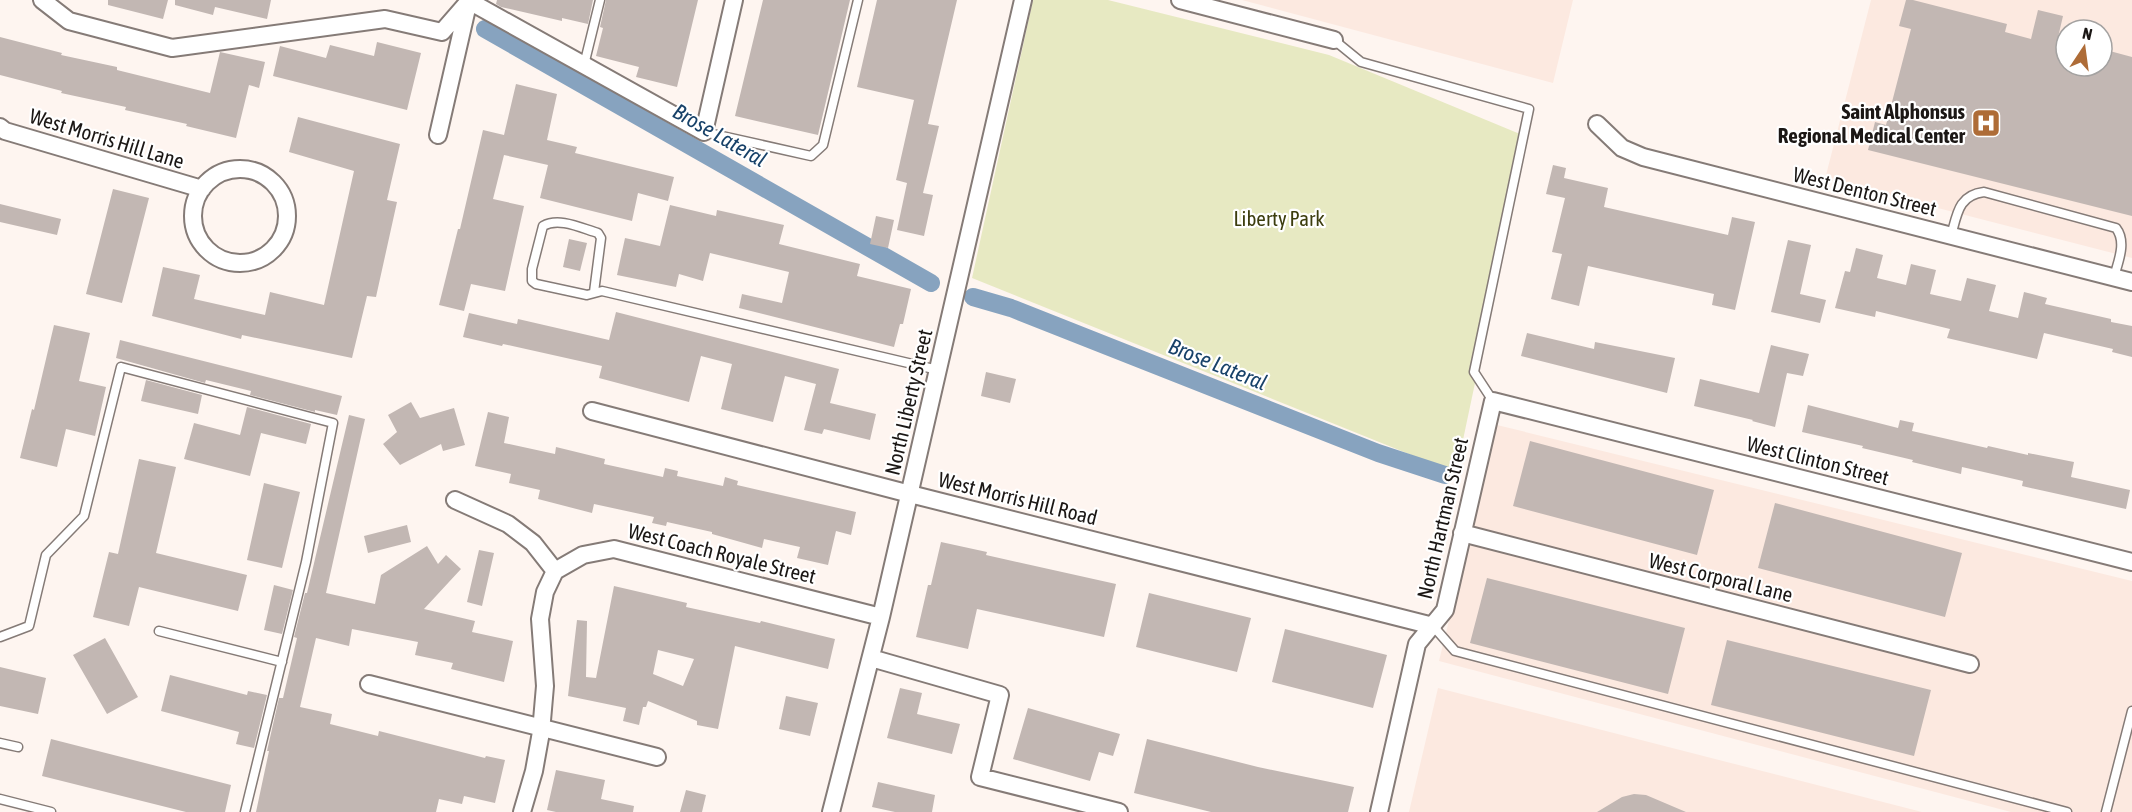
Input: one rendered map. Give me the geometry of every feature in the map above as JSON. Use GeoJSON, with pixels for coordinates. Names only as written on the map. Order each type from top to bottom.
{"type":"FeatureCollection","features":[{"type":"Feature","properties":{"kind":"street"},"geometry":{"type":"LineString","coordinates":[[42,0],[69,21],[172,48],[385,19],[442,32],[469,0]]}},
{"type":"Feature","properties":{"kind":"street"},"geometry":{"type":"LineString","coordinates":[[469,0],[704,132],[734,0]]}},
{"type":"Feature","properties":{"kind":"street"},"geometry":{"type":"LineString","coordinates":[[438,135],[469,0]]}},
{"type":"Feature","properties":{"kind":"street","name":"North Liberty Street"},"geometry":{"type":"LineString","coordinates":[[831,812],[881,617],[1023,0]]}},
{"type":"Feature","properties":{"kind":"street"},"geometry":{"type":"LineString","coordinates":[[1180,0],[1220,5],[1334,40]]}},
{"type":"Feature","properties":{"kind":"street","name":"West Denton Street"},"geometry":{"type":"LineString","coordinates":[[1597,124],[1622,148],[1643,157],[2132,282]]}},
{"type":"Feature","properties":{"kind":"street","name":"West Morris Hill Lane"},"geometry":{"type":"LineString","coordinates":[[0,127],[5,131],[202,189]]}},
{"type":"Feature","properties":{"kind":"street","name":"West Morris Hill Lane"},"geometry":{"type":"LineString","coordinates":[[242,169],[258,172],[271,181],[281,193],[287,207],[287,223],[282,237],[273,250],[261,258],[246,263],[231,262],[216,256],[205,247],[197,234],[193,219],[195,203],[202,189],[213,178],[227,171],[242,169]]}},
{"type":"Feature","properties":{"kind":"street","name":"North Hartman Street"},"geometry":{"type":"LineString","coordinates":[[1379,812],[1417,644],[1446,610],[1493,401]]}},
{"type":"Feature","properties":{"kind":"street","name":"West Clinton Street"},"geometry":{"type":"LineString","coordinates":[[1493,401],[2132,562]]}},
{"type":"Feature","properties":{"kind":"street","name":"West Morris Hill Road"},"geometry":{"type":"LineString","coordinates":[[591,411],[1433,626]]}},
{"type":"Feature","properties":{"kind":"street"},"geometry":{"type":"LineString","coordinates":[[455,500],[508,524],[533,543],[555,571],[545,592],[540,619],[545,686],[534,771],[522,812]]}},
{"type":"Feature","properties":{"kind":"street","name":"West Corporal Lane"},"geometry":{"type":"LineString","coordinates":[[1462,533],[1970,664]]}},
{"type":"Feature","properties":{"kind":"street","name":"West Coach Royale Street"},"geometry":{"type":"LineString","coordinates":[[555,571],[583,555],[615,549],[881,617]]}},
{"type":"Feature","properties":{"kind":"street"},"geometry":{"type":"LineString","coordinates":[[871,658],[1000,695],[980,777],[1119,812]]}},
{"type":"Feature","properties":{"kind":"street"},"geometry":{"type":"LineString","coordinates":[[369,684],[657,757]]}},
{"type":"Feature","properties":{"kind":"lane"},"geometry":{"type":"LineString","coordinates":[[584,65],[600,0]]}},
{"type":"Feature","properties":{"kind":"lane"},"geometry":{"type":"LineString","coordinates":[[704,132],[811,156],[823,145],[858,0]]}},
{"type":"Feature","properties":{"kind":"lane"},"geometry":{"type":"LineString","coordinates":[[1334,40],[1360,62],[1529,109],[1474,372],[1493,401]]}},
{"type":"Feature","properties":{"kind":"lane"},"geometry":{"type":"LineString","coordinates":[[1951,236],[1962,202],[1973,193],[1984,192],[2116,228],[2121,234],[2122,243],[2114,277]]}},
{"type":"Feature","properties":{"kind":"lane"},"geometry":{"type":"LineString","coordinates":[[594,292],[601,238],[598,233],[561,222],[543,226],[532,269],[532,281],[536,284],[587,295],[602,291],[939,370]]}},
{"type":"Feature","properties":{"kind":"lane"},"geometry":{"type":"LineString","coordinates":[[0,637],[29,626],[46,555],[84,516],[121,367],[333,423],[306,562],[245,812]]}},
{"type":"Feature","properties":{"kind":"lane"},"geometry":{"type":"LineString","coordinates":[[1433,626],[1455,651],[2067,812]]}},
{"type":"Feature","properties":{"kind":"lane"},"geometry":{"type":"LineString","coordinates":[[159,631],[282,663]]}},
{"type":"Feature","properties":{"kind":"lane"},"geometry":{"type":"LineString","coordinates":[[2106,812],[2132,711]]}},
{"type":"Feature","properties":{"kind":"lane"},"geometry":{"type":"LineString","coordinates":[[0,743],[18,747]]}},
{"type":"Feature","properties":{"kind":"lane"},"geometry":{"type":"LineString","coordinates":[[0,799],[51,812]]}},
{"type":"Feature","properties":{"kind":"shaded area"},"geometry":{"type":"Polygon","coordinates":[[[1242,0],[1573,0],[1553,83],[1242,0]]]}},
{"type":"Feature","properties":{"kind":"shaded area","name":"Saint Alphonsus Regional Medical Center"},"geometry":{"type":"Polygon","coordinates":[[[1871,0],[2132,0],[2132,258],[1825,179],[1871,0]]]}},
{"type":"Feature","properties":{"kind":"shaded area"},"geometry":{"type":"Polygon","coordinates":[[[1497,425],[2132,581],[2132,812],[2011,812],[1439,661],[1497,425]]]}},
{"type":"Feature","properties":{"kind":"shaded area"},"geometry":{"type":"Polygon","coordinates":[[[1438,688],[1922,812],[1409,812],[1438,688]]]}},
{"type":"Feature","properties":{"kind":"green space","name":"Liberty Park"},"geometry":{"type":"Polygon","coordinates":[[[1033,0],[1108,0],[1329,55],[1527,137],[1456,473],[972,278],[1033,0]]]}},
{"type":"Feature","properties":{"kind":"building"},"geometry":{"type":"Polygon","coordinates":[[[108,0],[168,0],[163,19],[108,5],[108,0]]]}},
{"type":"Feature","properties":{"kind":"building"},"geometry":{"type":"Polygon","coordinates":[[[175,0],[271,0],[267,19],[215,7],[213,15],[175,5],[175,0]]]}},
{"type":"Feature","properties":{"kind":"building"},"geometry":{"type":"Polygon","coordinates":[[[497,0],[593,0],[588,24],[562,18],[562,21],[501,7],[496,4],[497,0]]]}},
{"type":"Feature","properties":{"kind":"building"},"geometry":{"type":"Polygon","coordinates":[[[606,0],[698,0],[677,87],[636,77],[639,67],[596,56],[603,28],[600,27],[606,0]]]}},
{"type":"Feature","properties":{"kind":"building"},"geometry":{"type":"Polygon","coordinates":[[[763,0],[850,0],[818,135],[735,116],[763,0]]]}},
{"type":"Feature","properties":{"kind":"building"},"geometry":{"type":"Polygon","coordinates":[[[877,0],[957,0],[928,124],[939,126],[923,193],[933,195],[924,236],[897,230],[907,183],[896,180],[914,100],[857,87],[877,0]]]}},
{"type":"Feature","properties":{"kind":"building"},"geometry":{"type":"Polygon","coordinates":[[[1906,0],[1913,0],[2007,24],[2005,32],[2031,39],[2038,10],[2063,16],[2063,18],[2054,18],[2054,78],[2114,78],[2114,52],[2132,57],[2132,216],[1868,150],[1875,122],[1886,125],[1911,29],[1899,26],[1906,0]]]}},
{"type":"Feature","properties":{"kind":"building"},"geometry":{"type":"Polygon","coordinates":[[[0,37],[210,93],[220,52],[265,62],[259,88],[249,85],[236,138],[0,75],[0,37]]]}},
{"type":"Feature","properties":{"kind":"building"},"geometry":{"type":"Polygon","coordinates":[[[377,42],[421,53],[407,110],[273,76],[280,46],[326,58],[330,45],[374,56],[377,42]]]}},
{"type":"Feature","properties":{"kind":"building"},"geometry":{"type":"Polygon","coordinates":[[[516,84],[557,94],[547,140],[577,147],[575,153],[674,177],[668,201],[638,193],[632,221],[540,198],[548,165],[504,155],[493,199],[524,206],[505,291],[471,284],[464,311],[439,305],[458,229],[460,229],[483,130],[504,135],[516,84]]]}},
{"type":"Feature","properties":{"kind":"building"},"geometry":{"type":"Polygon","coordinates":[[[298,117],[400,144],[387,200],[397,202],[376,297],[367,296],[352,358],[242,335],[241,339],[152,316],[163,267],[200,275],[194,299],[265,315],[270,292],[324,305],[354,171],[289,152],[298,117]]]}},
{"type":"Feature","properties":{"kind":"building"},"geometry":{"type":"Polygon","coordinates":[[[1553,165],[1566,168],[1564,178],[1608,188],[1604,207],[1728,235],[1732,217],[1755,222],[1735,310],[1712,305],[1714,294],[1588,266],[1579,306],[1551,299],[1562,254],[1552,252],[1565,198],[1546,194],[1553,165]]]}},
{"type":"Feature","properties":{"kind":"building"},"geometry":{"type":"Polygon","coordinates":[[[113,189],[149,198],[122,303],[86,294],[113,189]]]}},
{"type":"Feature","properties":{"kind":"building"},"geometry":{"type":"Polygon","coordinates":[[[0,204],[61,219],[57,235],[0,222],[0,204]]]}},
{"type":"Feature","properties":{"kind":"building"},"geometry":{"type":"Polygon","coordinates":[[[670,205],[716,216],[717,210],[784,225],[779,244],[860,264],[857,276],[911,289],[903,324],[900,324],[894,347],[739,308],[742,294],[782,303],[789,272],[710,253],[703,281],[679,274],[676,287],[617,275],[625,238],[660,246],[670,205]]]}},
{"type":"Feature","properties":{"kind":"building"},"geometry":{"type":"Polygon","coordinates":[[[876,216],[894,220],[888,248],[870,244],[876,216]]]}},
{"type":"Feature","properties":{"kind":"building"},"geometry":{"type":"Polygon","coordinates":[[[569,239],[587,243],[580,271],[563,267],[569,239]]]}},
{"type":"Feature","properties":{"kind":"building"},"geometry":{"type":"Polygon","coordinates":[[[1788,240],[1811,245],[1800,294],[1826,300],[1820,323],[1771,312],[1788,240]]]}},
{"type":"Feature","properties":{"kind":"building"},"geometry":{"type":"Polygon","coordinates":[[[1856,248],[1883,255],[1877,278],[1906,285],[1911,264],[1936,270],[1930,294],[1961,301],[1967,278],[1996,285],[1989,311],[2018,318],[2024,292],[2047,298],[2045,304],[2132,326],[2132,357],[2112,352],[2113,349],[2044,333],[2037,359],[1947,338],[1950,329],[1876,311],[1875,317],[1835,308],[1845,271],[1850,272],[1856,248]]]}},
{"type":"Feature","properties":{"kind":"building"},"geometry":{"type":"Polygon","coordinates":[[[616,312],[839,369],[830,403],[876,414],[870,440],[824,429],[822,434],[804,430],[816,384],[785,376],[773,422],[721,409],[732,364],[701,356],[689,402],[599,378],[602,366],[463,337],[469,313],[517,324],[518,319],[609,340],[616,312]]]}},
{"type":"Feature","properties":{"kind":"building"},"geometry":{"type":"Polygon","coordinates":[[[54,325],[90,333],[79,381],[106,387],[95,436],[66,429],[57,467],[20,458],[54,325]]]}},
{"type":"Feature","properties":{"kind":"building"},"geometry":{"type":"Polygon","coordinates":[[[1527,333],[1594,349],[1595,342],[1675,358],[1667,393],[1521,356],[1527,333]]]}},
{"type":"Feature","properties":{"kind":"building"},"geometry":{"type":"Polygon","coordinates":[[[120,340],[342,396],[337,415],[315,410],[315,412],[250,395],[251,391],[206,380],[205,383],[116,358],[120,340]]]}},
{"type":"Feature","properties":{"kind":"building"},"geometry":{"type":"Polygon","coordinates":[[[1771,345],[1809,354],[1803,376],[1787,373],[1775,427],[1694,406],[1700,379],[1759,393],[1771,345]]]}},
{"type":"Feature","properties":{"kind":"building"},"geometry":{"type":"Polygon","coordinates":[[[986,372],[1016,379],[1010,403],[981,396],[986,372]]]}},
{"type":"Feature","properties":{"kind":"building"},"geometry":{"type":"Polygon","coordinates":[[[146,380],[202,395],[198,414],[141,401],[146,380]]]}},
{"type":"Feature","properties":{"kind":"building"},"geometry":{"type":"Polygon","coordinates":[[[411,402],[420,418],[454,408],[465,445],[443,451],[441,444],[400,465],[383,444],[397,432],[388,415],[411,402]]]}},
{"type":"Feature","properties":{"kind":"building"},"geometry":{"type":"Polygon","coordinates":[[[1808,405],[1898,428],[1900,420],[1914,423],[1912,431],[1987,448],[1988,446],[2074,462],[2071,477],[2130,490],[2126,509],[2022,486],[2023,481],[1962,467],[1961,474],[1862,448],[1863,446],[1802,432],[1808,405]]]}},
{"type":"Feature","properties":{"kind":"building"},"geometry":{"type":"Polygon","coordinates":[[[247,407],[311,424],[306,444],[261,433],[250,476],[184,459],[194,423],[240,435],[247,407]]]}},
{"type":"Feature","properties":{"kind":"building"},"geometry":{"type":"Polygon","coordinates":[[[488,412],[509,417],[504,443],[555,454],[556,447],[605,459],[604,464],[663,477],[665,468],[678,471],[677,476],[723,486],[725,477],[738,481],[737,485],[856,512],[851,535],[836,531],[828,565],[797,558],[800,547],[764,539],[762,548],[712,534],[712,532],[667,522],[666,526],[652,523],[654,517],[594,504],[592,513],[538,499],[540,490],[509,483],[511,474],[475,466],[488,412]]]}},
{"type":"Feature","properties":{"kind":"building"},"geometry":{"type":"Polygon","coordinates":[[[349,415],[365,419],[326,593],[375,604],[381,575],[427,546],[438,564],[446,555],[461,569],[424,609],[475,621],[472,632],[513,641],[504,682],[451,669],[453,663],[415,655],[418,642],[352,629],[349,646],[316,638],[300,707],[332,714],[330,724],[378,736],[379,731],[485,758],[486,756],[505,760],[495,803],[464,796],[462,804],[439,799],[436,812],[256,812],[279,698],[283,698],[297,638],[294,637],[305,593],[307,593],[349,415]]]}},
{"type":"Feature","properties":{"kind":"building"},"geometry":{"type":"Polygon","coordinates":[[[1530,441],[1714,490],[1697,555],[1513,506],[1530,441]]]}},
{"type":"Feature","properties":{"kind":"building"},"geometry":{"type":"Polygon","coordinates":[[[139,459],[176,467],[156,553],[247,575],[238,611],[139,587],[129,626],[93,617],[109,552],[118,554],[139,459]]]}},
{"type":"Feature","properties":{"kind":"building"},"geometry":{"type":"Polygon","coordinates":[[[264,483],[300,492],[282,568],[247,560],[264,483]]]}},
{"type":"Feature","properties":{"kind":"building"},"geometry":{"type":"Polygon","coordinates":[[[1775,503],[1962,553],[1945,617],[1758,568],[1775,503]]]}},
{"type":"Feature","properties":{"kind":"building"},"geometry":{"type":"Polygon","coordinates":[[[407,525],[411,542],[368,553],[364,536],[407,525]]]}},
{"type":"Feature","properties":{"kind":"building"},"geometry":{"type":"Polygon","coordinates":[[[941,542],[987,552],[986,555],[1116,584],[1104,637],[977,609],[968,649],[916,637],[941,542]]]}},
{"type":"Feature","properties":{"kind":"building"},"geometry":{"type":"Polygon","coordinates":[[[479,550],[494,553],[482,606],[467,602],[479,550]]]}},
{"type":"Feature","properties":{"kind":"building"},"geometry":{"type":"Polygon","coordinates":[[[1487,578],[1685,628],[1668,694],[1470,643],[1487,578]]]}},
{"type":"Feature","properties":{"kind":"building"},"geometry":{"type":"Polygon","coordinates":[[[274,585],[293,590],[282,634],[264,630],[274,585]]]}},
{"type":"Feature","properties":{"kind":"building"},"geometry":{"type":"Polygon","coordinates":[[[614,586],[687,603],[686,607],[760,623],[761,621],[835,639],[828,669],[735,646],[718,729],[697,725],[697,721],[648,701],[646,707],[643,707],[639,725],[623,721],[626,708],[568,696],[577,620],[587,621],[586,677],[596,678],[614,586]],[[658,650],[653,674],[683,686],[694,659],[658,650]]]}},
{"type":"Feature","properties":{"kind":"building"},"geometry":{"type":"Polygon","coordinates":[[[1149,593],[1251,618],[1237,672],[1136,647],[1149,593]]]}},
{"type":"Feature","properties":{"kind":"building"},"geometry":{"type":"Polygon","coordinates":[[[1285,629],[1387,655],[1373,708],[1272,682],[1285,629]]]}},
{"type":"Feature","properties":{"kind":"building"},"geometry":{"type":"Polygon","coordinates":[[[105,638],[138,697],[107,714],[73,655],[105,638]]]}},
{"type":"Feature","properties":{"kind":"building"},"geometry":{"type":"Polygon","coordinates":[[[1727,640],[1931,690],[1914,756],[1711,705],[1727,640]]]}},
{"type":"Feature","properties":{"kind":"building"},"geometry":{"type":"Polygon","coordinates":[[[0,667],[46,678],[38,714],[0,706],[0,667]]]}},
{"type":"Feature","properties":{"kind":"building"},"geometry":{"type":"Polygon","coordinates":[[[170,675],[247,695],[248,691],[267,695],[254,748],[236,744],[239,732],[161,711],[170,675]]]}},
{"type":"Feature","properties":{"kind":"building"},"geometry":{"type":"Polygon","coordinates":[[[900,688],[922,693],[917,714],[960,724],[952,754],[887,738],[900,688]]]}},
{"type":"Feature","properties":{"kind":"building"},"geometry":{"type":"Polygon","coordinates":[[[786,696],[818,703],[810,736],[779,729],[786,696]]]}},
{"type":"Feature","properties":{"kind":"building"},"geometry":{"type":"Polygon","coordinates":[[[1028,708],[1120,734],[1113,756],[1099,752],[1090,781],[1013,759],[1028,708]]]}},
{"type":"Feature","properties":{"kind":"building"},"geometry":{"type":"Polygon","coordinates":[[[51,739],[231,785],[225,812],[186,812],[42,776],[51,739]]]}},
{"type":"Feature","properties":{"kind":"building"},"geometry":{"type":"Polygon","coordinates":[[[1147,739],[1258,767],[1354,787],[1348,812],[1211,812],[1134,793],[1147,739]]]}},
{"type":"Feature","properties":{"kind":"building"},"geometry":{"type":"Polygon","coordinates":[[[556,770],[605,780],[601,799],[634,806],[633,812],[547,810],[556,770]]]}},
{"type":"Feature","properties":{"kind":"building"},"geometry":{"type":"Polygon","coordinates":[[[878,782],[935,795],[932,812],[895,812],[872,807],[878,782]]]}},
{"type":"Feature","properties":{"kind":"building"},"geometry":{"type":"Polygon","coordinates":[[[686,790],[706,795],[702,812],[680,812],[686,790]]]}},
{"type":"Feature","properties":{"kind":"building"},"geometry":{"type":"Polygon","coordinates":[[[1634,794],[1646,795],[1686,812],[1597,812],[1622,797],[1634,794]]]}},
{"type":"Feature","properties":{"kind":"waterway","name":"Brose Lateral"},"geometry":{"type":"LineString","coordinates":[[485,29],[931,283]]}},
{"type":"Feature","properties":{"kind":"waterway","name":"Brose Lateral"},"geometry":{"type":"LineString","coordinates":[[973,297],[1011,308],[1378,453],[1445,475]]}},
{"type":"Feature","properties":{"kind":"place","name":"Saint Alphonsus Regional Medical Center"},"geometry":{"type":"Point","coordinates":[1986,123]}}]}
